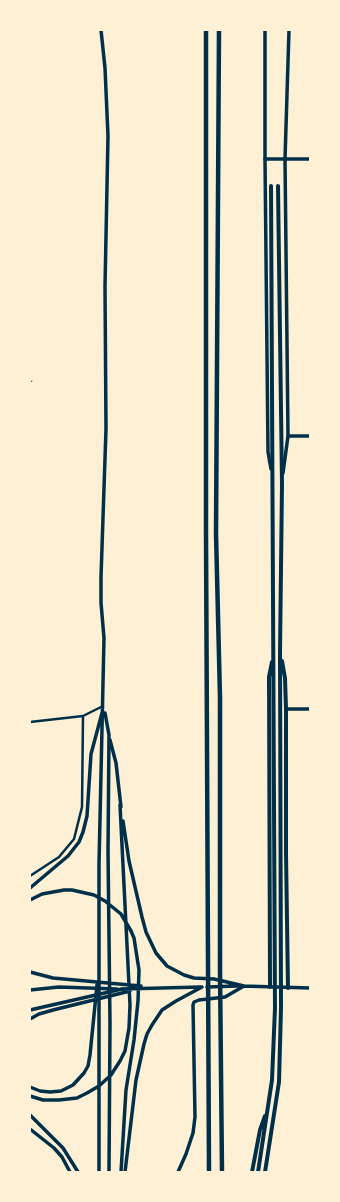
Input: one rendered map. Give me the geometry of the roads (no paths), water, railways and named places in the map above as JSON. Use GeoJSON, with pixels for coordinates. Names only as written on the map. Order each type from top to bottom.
{"type":"FeatureCollection","features":[{"type":"Feature","properties":{"kind":"highway"},"geometry":{"type":"LineString","coordinates":[[206,30],[206,533],[209,1172]]}},
{"type":"Feature","properties":{"kind":"highway"},"geometry":{"type":"LineString","coordinates":[[219,30],[216,533],[220,698],[222,1172]]}},
{"type":"Feature","properties":{"kind":"highway"},"geometry":{"type":"LineString","coordinates":[[258,1172],[272,1080],[275,1008],[271,186]]}},
{"type":"Feature","properties":{"kind":"highway"},"geometry":{"type":"LineString","coordinates":[[265,1172],[279,1082],[281,1008],[280,652],[282,484],[278,186]]}},
{"type":"Feature","properties":{"kind":"highway"},"geometry":{"type":"LineString","coordinates":[[270,987],[269,677],[274,652]]}},
{"type":"Feature","properties":{"kind":"highway"},"geometry":{"type":"LineString","coordinates":[[280,652],[285,678],[286,709],[288,988]]}},
{"type":"Feature","properties":{"kind":"highway"},"geometry":{"type":"LineString","coordinates":[[252,1172],[260,1130],[268,1108]]}},
{"type":"Feature","properties":{"kind":"main road"},"geometry":{"type":"LineString","coordinates":[[100,1172],[99,966],[104,638],[101,603],[101,577],[105,443],[105,286],[108,136],[105,68],[101,30]]}},
{"type":"Feature","properties":{"kind":"main road"},"geometry":{"type":"LineString","coordinates":[[265,30],[268,452],[273,480]]}},
{"type":"Feature","properties":{"kind":"main road"},"geometry":{"type":"LineString","coordinates":[[282,484],[288,436],[285,159],[289,30]]}},
{"type":"Feature","properties":{"kind":"main road"},"geometry":{"type":"LineString","coordinates":[[265,159],[310,159]]}},
{"type":"Feature","properties":{"kind":"main road"},"geometry":{"type":"LineString","coordinates":[[288,436],[310,436]]}},
{"type":"Feature","properties":{"kind":"main road"},"geometry":{"type":"LineString","coordinates":[[30,1096],[43,1100],[69,1100],[87,1093],[99,1086],[111,1075],[125,1051],[129,1028],[130,1006],[120,805],[116,763],[103,706]]}},
{"type":"Feature","properties":{"kind":"main road"},"geometry":{"type":"LineString","coordinates":[[30,888],[68,856],[79,842],[87,816],[91,754],[103,706]]}},
{"type":"Feature","properties":{"kind":"main road"},"geometry":{"type":"LineString","coordinates":[[286,709],[310,709]]}},
{"type":"Feature","properties":{"kind":"main road"},"geometry":{"type":"LineString","coordinates":[[109,735],[109,1172]]}},
{"type":"Feature","properties":{"kind":"main road"},"geometry":{"type":"LineString","coordinates":[[120,805],[129,861],[142,917],[146,932],[156,954],[167,966],[184,976],[214,979],[244,986]]}},
{"type":"Feature","properties":{"kind":"main road"},"geometry":{"type":"LineString","coordinates":[[30,900],[50,892],[72,890],[94,895],[121,914],[131,930],[138,958],[139,984],[134,1040],[126,1090],[121,1172]]}},
{"type":"Feature","properties":{"kind":"main road"},"geometry":{"type":"LineString","coordinates":[[30,1087],[40,1091],[61,1091],[73,1085],[88,1066],[99,966]]}},
{"type":"Feature","properties":{"kind":"main road"},"geometry":{"type":"LineString","coordinates":[[30,972],[53,978],[158,988]]}},
{"type":"Feature","properties":{"kind":"main road"},"geometry":{"type":"LineString","coordinates":[[178,1172],[191,1140],[195,1117],[194,1002],[225,997],[244,986]]}},
{"type":"Feature","properties":{"kind":"main road"},"geometry":{"type":"LineString","coordinates":[[30,990],[59,987],[122,989],[244,986],[310,988]]}},
{"type":"Feature","properties":{"kind":"main road"},"geometry":{"type":"LineString","coordinates":[[125,1172],[136,1080],[147,1034],[162,1010],[202,987]]}},
{"type":"Feature","properties":{"kind":"main road"},"geometry":{"type":"LineString","coordinates":[[30,1010],[122,989]]}},
{"type":"Feature","properties":{"kind":"main road"},"geometry":{"type":"LineString","coordinates":[[30,1019],[38,1014],[137,989]]}},
{"type":"Feature","properties":{"kind":"main road"},"geometry":{"type":"LineString","coordinates":[[30,1115],[63,1148],[78,1172]]}},
{"type":"Feature","properties":{"kind":"main road"},"geometry":{"type":"LineString","coordinates":[[30,1129],[37,1133],[62,1157],[70,1172]]}},
{"type":"Feature","properties":{"kind":"street"},"geometry":{"type":"LineString","coordinates":[[30,722],[83,716],[103,706]]}},
{"type":"Feature","properties":{"kind":"street"},"geometry":{"type":"LineString","coordinates":[[30,876],[59,858],[74,839],[82,807],[83,716]]}}]}
